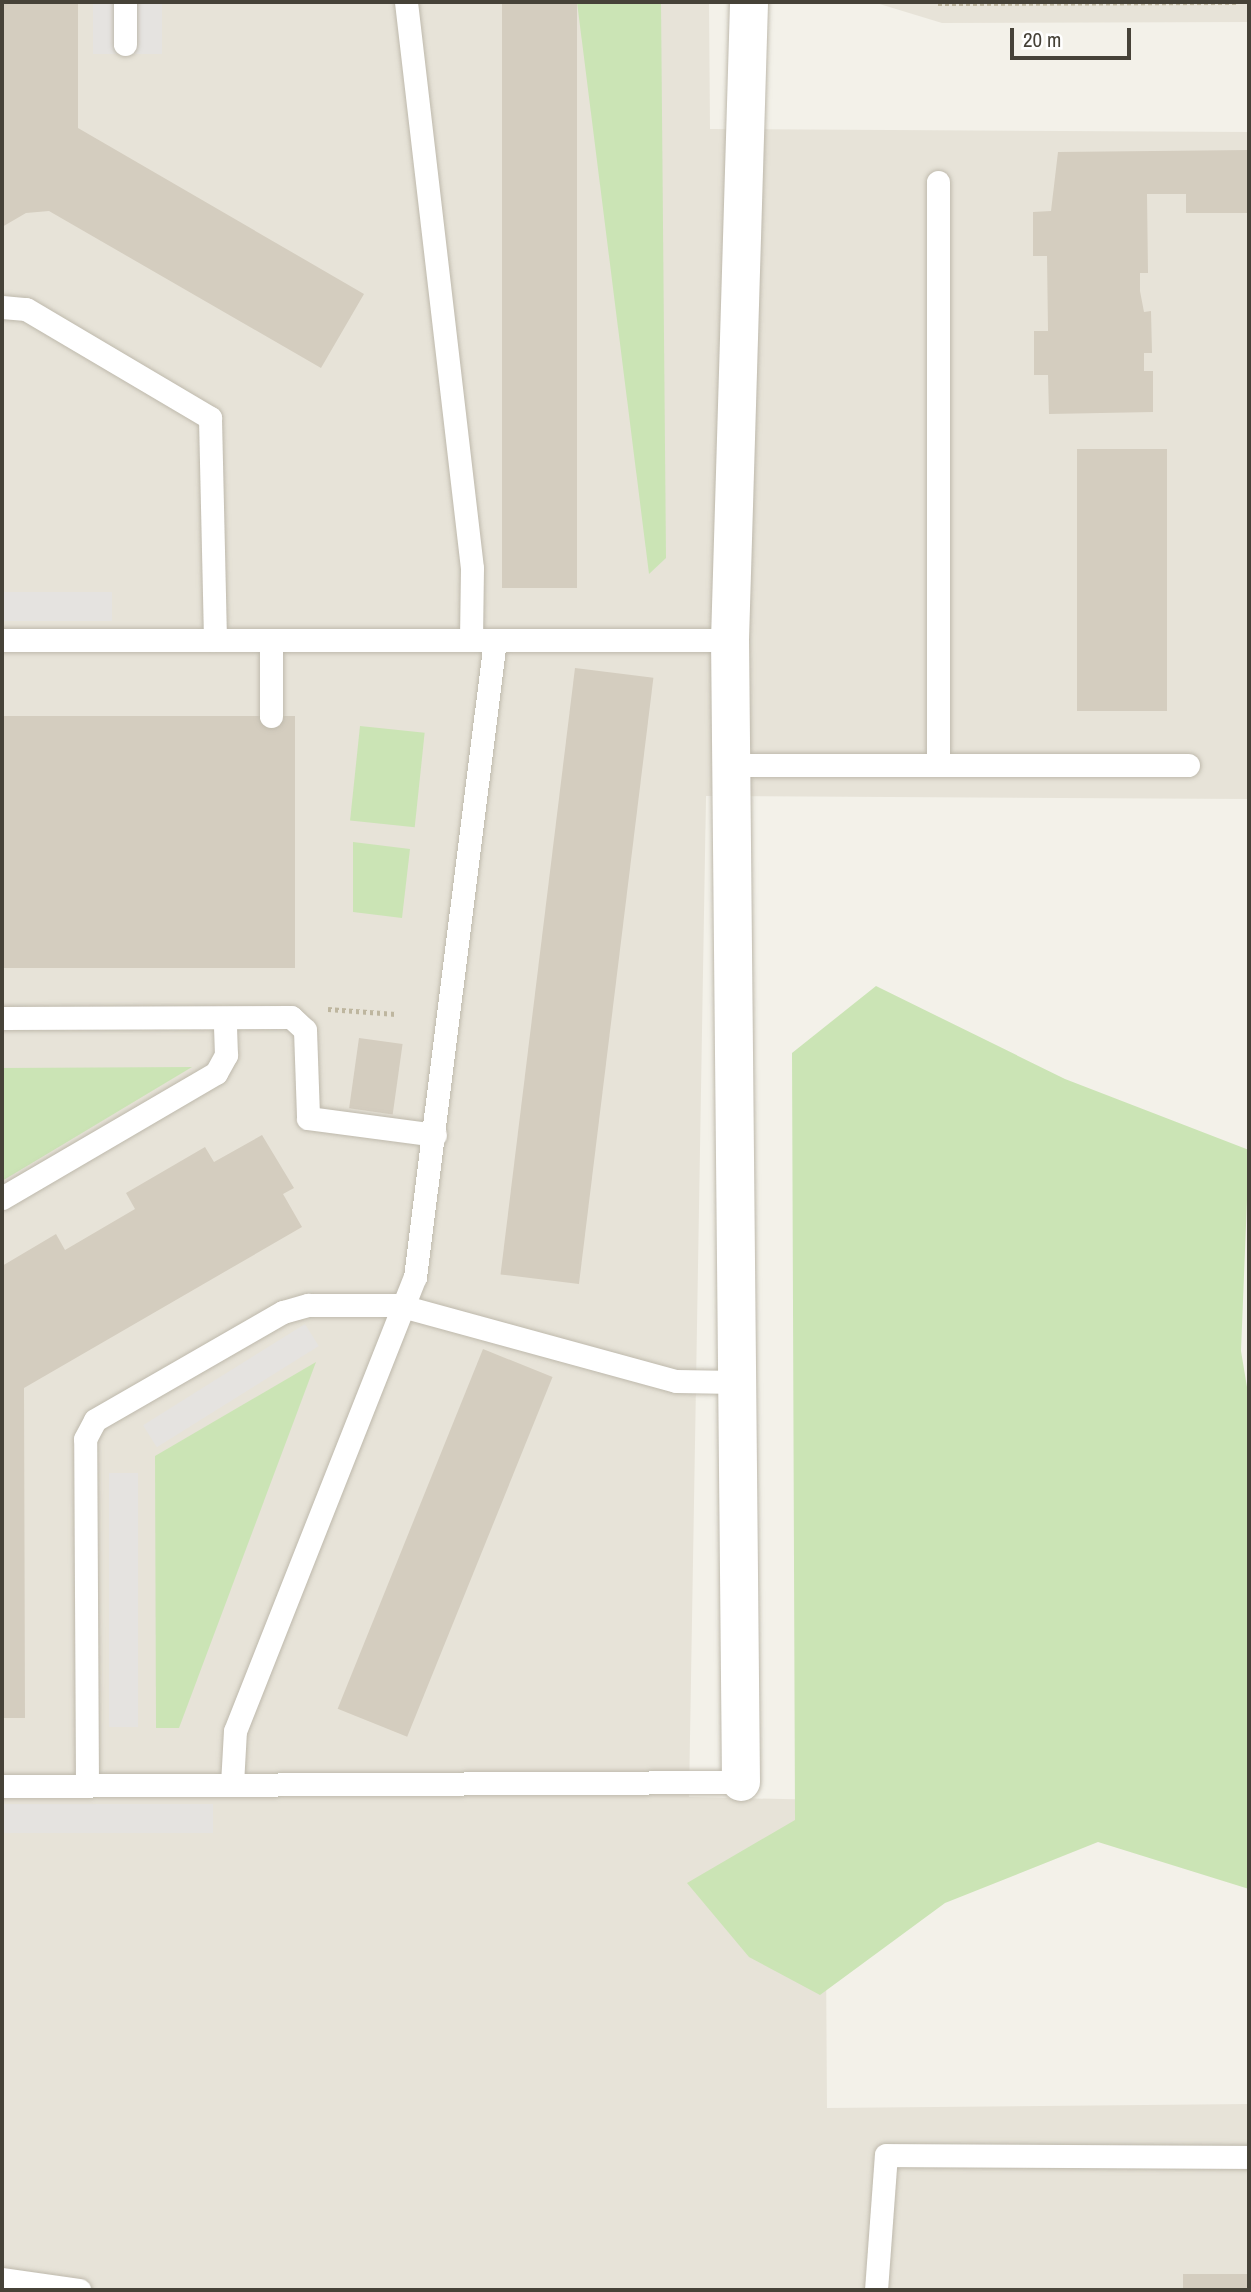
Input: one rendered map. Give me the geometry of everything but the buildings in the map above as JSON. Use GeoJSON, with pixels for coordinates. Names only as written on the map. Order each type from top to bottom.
{"type":"FeatureCollection","features":[{"type":"Feature","properties":{"kind":"street"},"geometry":{"type":"LineString","coordinates":[[741,1782],[730,640],[749,2]]}},
{"type":"Feature","properties":{"kind":"lane"},"geometry":{"type":"LineString","coordinates":[[125,2],[125,44]]}},
{"type":"Feature","properties":{"kind":"lane"},"geometry":{"type":"LineString","coordinates":[[406,2],[472,568],[471,640]]}},
{"type":"Feature","properties":{"kind":"lane"},"geometry":{"type":"LineString","coordinates":[[938,181],[938,765]]}},
{"type":"Feature","properties":{"kind":"lane"},"geometry":{"type":"LineString","coordinates":[[2,307],[26,309],[210,418],[215,640]]}},
{"type":"Feature","properties":{"kind":"lane"},"geometry":{"type":"LineString","coordinates":[[2,640],[730,640]]}},
{"type":"Feature","properties":{"kind":"lane"},"geometry":{"type":"LineString","coordinates":[[271,640],[271,716]]}},
{"type":"Feature","properties":{"kind":"lane"},"geometry":{"type":"LineString","coordinates":[[232,1784],[235,1731],[405,1307],[421,1253],[495,640]]}},
{"type":"Feature","properties":{"kind":"lane"},"geometry":{"type":"LineString","coordinates":[[731,765],[1188,765]]}},
{"type":"Feature","properties":{"kind":"lane"},"geometry":{"type":"LineString","coordinates":[[2,1018],[225,1018],[302,1021],[308,1118],[435,1135]]}},
{"type":"Feature","properties":{"kind":"lane"},"geometry":{"type":"LineString","coordinates":[[2,1198],[216,1073],[226,1055],[225,1018]]}},
{"type":"Feature","properties":{"kind":"lane"},"geometry":{"type":"LineString","coordinates":[[87,1785],[88,1429],[293,1307],[405,1307],[676,1381],[737,1382]]}},
{"type":"Feature","properties":{"kind":"lane"},"geometry":{"type":"LineString","coordinates":[[2,1786],[741,1782]]}},
{"type":"Feature","properties":{"kind":"lane"},"geometry":{"type":"LineString","coordinates":[[876,2290],[887,2155],[1249,2157]]}},
{"type":"Feature","properties":{"kind":"lane"},"geometry":{"type":"LineString","coordinates":[[2,2279],[28,2287],[79,2290]]}},
{"type":"Feature","properties":{"kind":"path"},"geometry":{"type":"LineString","coordinates":[[938,3],[1237,2]]}},
{"type":"Feature","properties":{"kind":"path"},"geometry":{"type":"LineString","coordinates":[[302,1021],[335,1006],[396,1014]]}},
{"type":"Feature","properties":{"kind":"shaded area"},"geometry":{"type":"Polygon","coordinates":[[[2,2],[709,2],[710,129],[1249,132],[1249,799],[706,796],[689,1797],[825,1800],[827,2108],[1249,2104],[1249,2290],[2,2290],[2,2]]]}},
{"type":"Feature","properties":{"kind":"shaded area"},"geometry":{"type":"Polygon","coordinates":[[[93,2],[162,2],[162,54],[93,54],[93,2]]]}},
{"type":"Feature","properties":{"kind":"shaded area"},"geometry":{"type":"Polygon","coordinates":[[[873,2],[1249,2],[1249,22],[942,23],[873,2]]]}},
{"type":"Feature","properties":{"kind":"shaded area"},"geometry":{"type":"Polygon","coordinates":[[[2,592],[112,592],[112,621],[2,621],[2,592]]]}},
{"type":"Feature","properties":{"kind":"shaded area"},"geometry":{"type":"Polygon","coordinates":[[[305,1324],[319,1346],[157,1447],[143,1425],[305,1324]]]}},
{"type":"Feature","properties":{"kind":"shaded area"},"geometry":{"type":"Polygon","coordinates":[[[109,1473],[138,1473],[138,1727],[109,1727],[109,1473]]]}},
{"type":"Feature","properties":{"kind":"shaded area"},"geometry":{"type":"Polygon","coordinates":[[[2,1804],[213,1804],[213,1833],[2,1833],[2,1804]]]}},
{"type":"Feature","properties":{"kind":"green space"},"geometry":{"type":"Polygon","coordinates":[[[577,2],[661,2],[666,558],[649,574],[577,2]]]}},
{"type":"Feature","properties":{"kind":"green space"},"geometry":{"type":"Polygon","coordinates":[[[360,726],[425,733],[415,827],[350,820],[360,726]]]}},
{"type":"Feature","properties":{"kind":"green space"},"geometry":{"type":"Polygon","coordinates":[[[353,842],[410,849],[402,918],[353,912],[353,842]]]}},
{"type":"Feature","properties":{"kind":"green space"},"geometry":{"type":"Polygon","coordinates":[[[876,986],[1065,1079],[1249,1150],[1241,1351],[1249,1399],[1249,1889],[1098,1842],[945,1903],[820,1995],[749,1957],[687,1883],[795,1820],[792,1053],[876,986]]]}},
{"type":"Feature","properties":{"kind":"green space"},"geometry":{"type":"Polygon","coordinates":[[[192,1067],[2,1181],[2,1068],[192,1067]]]}},
{"type":"Feature","properties":{"kind":"green space"},"geometry":{"type":"Polygon","coordinates":[[[316,1362],[179,1728],[156,1728],[155,1456],[316,1362]]]}}]}
